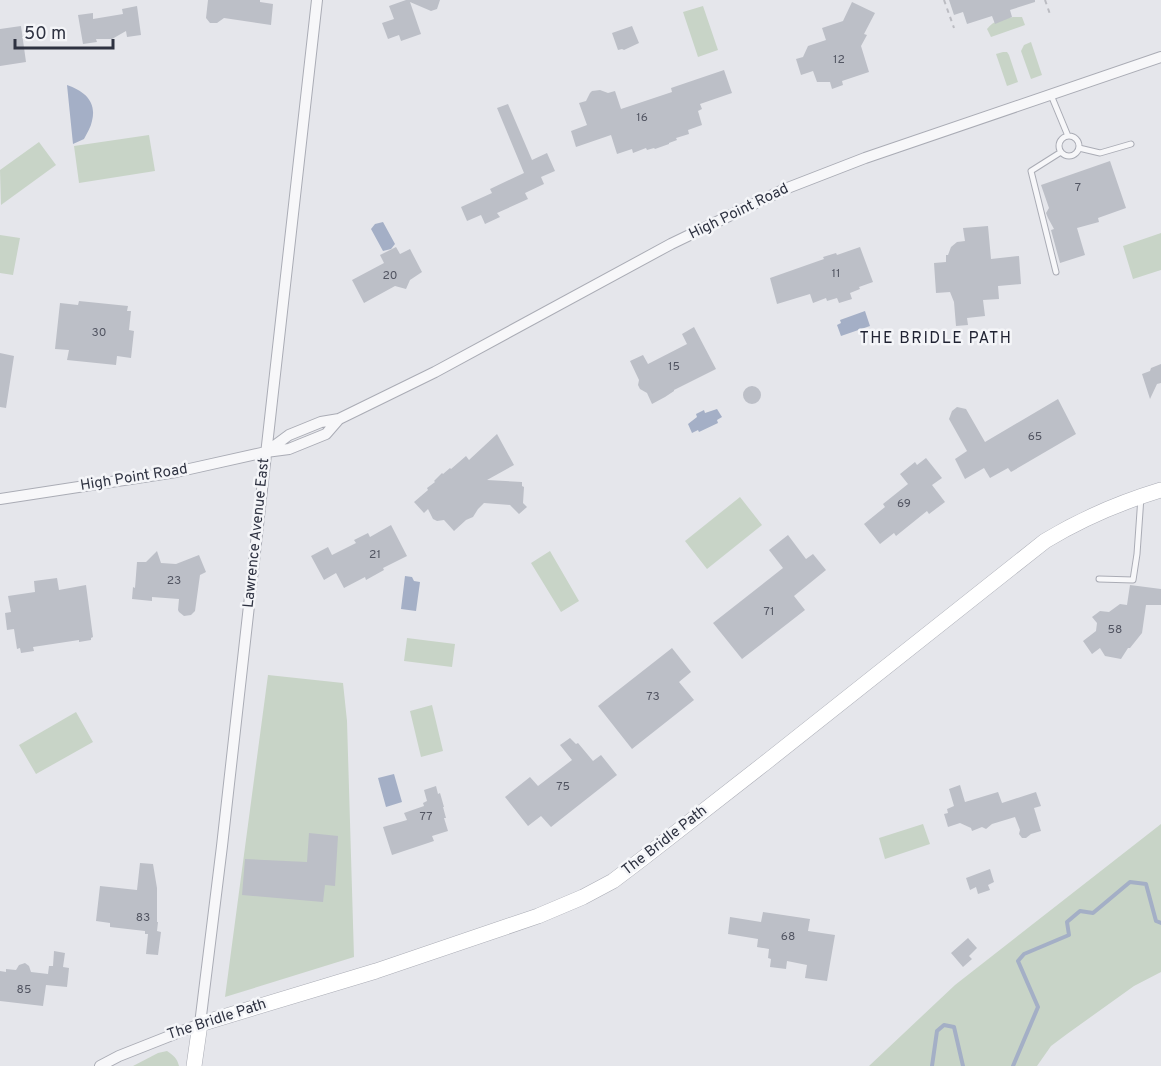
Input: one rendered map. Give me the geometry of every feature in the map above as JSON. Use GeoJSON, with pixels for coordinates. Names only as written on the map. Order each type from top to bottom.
{"type":"FeatureCollection","features":[{"type":"Feature","properties":{"kind":"street","name":"Lawrence Avenue East"},"geometry":{"type":"LineString","coordinates":[[194,1066],[224,835],[317,0]]}},
{"type":"Feature","properties":{"kind":"street","name":"High Point Road"},"geometry":{"type":"LineString","coordinates":[[0,499],[176,472],[266,452],[289,435],[321,422],[339,419],[435,372],[671,244],[785,189],[865,158],[1161,57]]}},
{"type":"Feature","properties":{"kind":"street","name":"The Bridle Path"},"geometry":{"type":"LineString","coordinates":[[100,1066],[119,1056],[200,1024],[376,970],[538,916],[583,897],[613,881],[1045,541],[1075,523],[1161,490]]}},
{"type":"Feature","properties":{"kind":"lane"},"geometry":{"type":"LineString","coordinates":[[1051,94],[1068,136]]}},
{"type":"Feature","properties":{"kind":"lane"},"geometry":{"type":"LineString","coordinates":[[1068,136],[1077,139],[1079,148],[1076,154],[1070,157],[1059,149],[1060,142],[1068,136]]}},
{"type":"Feature","properties":{"kind":"lane"},"geometry":{"type":"LineString","coordinates":[[1079,148],[1100,153],[1131,144]]}},
{"type":"Feature","properties":{"kind":"lane"},"geometry":{"type":"LineString","coordinates":[[1056,272],[1031,171],[1061,152]]}},
{"type":"Feature","properties":{"kind":"lane"},"geometry":{"type":"LineString","coordinates":[[1099,579],[1133,580],[1141,496]]}},
{"type":"Feature","properties":{"kind":"path"},"geometry":{"type":"LineString","coordinates":[[944,0],[954,28]]}},
{"type":"Feature","properties":{"kind":"path"},"geometry":{"type":"LineString","coordinates":[[1045,0],[1051,17]]}},
{"type":"Feature","properties":{"kind":"green space"},"geometry":{"type":"Polygon","coordinates":[[[703,6],[718,50],[698,57],[683,12],[703,6]]]}},
{"type":"Feature","properties":{"kind":"green space"},"geometry":{"type":"Polygon","coordinates":[[[1022,17],[1025,25],[991,37],[987,29],[990,26],[999,20],[1022,17]]]}},
{"type":"Feature","properties":{"kind":"green space"},"geometry":{"type":"Polygon","coordinates":[[[1031,42],[1042,75],[1031,79],[1021,51],[1024,45],[1031,42]]]}},
{"type":"Feature","properties":{"kind":"green space"},"geometry":{"type":"Polygon","coordinates":[[[1003,52],[1009,55],[1018,82],[1007,86],[996,54],[1003,52]]]}},
{"type":"Feature","properties":{"kind":"green space"},"geometry":{"type":"Polygon","coordinates":[[[149,135],[155,171],[79,183],[74,146],[149,135]]]}},
{"type":"Feature","properties":{"kind":"green space"},"geometry":{"type":"Polygon","coordinates":[[[39,142],[56,165],[1,205],[0,170],[39,142]]]}},
{"type":"Feature","properties":{"kind":"green space"},"geometry":{"type":"Polygon","coordinates":[[[1161,233],[1161,270],[1133,279],[1123,246],[1161,233]]]}},
{"type":"Feature","properties":{"kind":"green space"},"geometry":{"type":"Polygon","coordinates":[[[0,235],[20,238],[13,275],[0,273],[0,235]]]}},
{"type":"Feature","properties":{"kind":"green space"},"geometry":{"type":"Polygon","coordinates":[[[740,497],[762,525],[707,569],[685,541],[740,497]]]}},
{"type":"Feature","properties":{"kind":"green space"},"geometry":{"type":"Polygon","coordinates":[[[550,551],[579,601],[561,612],[531,563],[550,551]]]}},
{"type":"Feature","properties":{"kind":"green space"},"geometry":{"type":"Polygon","coordinates":[[[407,638],[455,644],[452,667],[404,661],[407,638]]]}},
{"type":"Feature","properties":{"kind":"green space"},"geometry":{"type":"Polygon","coordinates":[[[268,675],[343,683],[347,721],[354,957],[225,997],[268,675]]]}},
{"type":"Feature","properties":{"kind":"green space"},"geometry":{"type":"Polygon","coordinates":[[[432,705],[443,751],[421,757],[410,711],[432,705]]]}},
{"type":"Feature","properties":{"kind":"green space"},"geometry":{"type":"Polygon","coordinates":[[[76,712],[93,742],[36,774],[19,745],[76,712]]]}},
{"type":"Feature","properties":{"kind":"green space"},"geometry":{"type":"Polygon","coordinates":[[[923,824],[930,844],[885,859],[879,838],[923,824]]]}},
{"type":"Feature","properties":{"kind":"green space"},"geometry":{"type":"Polygon","coordinates":[[[1161,824],[1161,972],[1134,986],[1051,1046],[1037,1066],[869,1066],[955,985],[1161,824]]]}},
{"type":"Feature","properties":{"kind":"green space"},"geometry":{"type":"Polygon","coordinates":[[[167,1051],[179,1066],[133,1066],[158,1053],[167,1051]]]}},
{"type":"Feature","properties":{"kind":"water"},"geometry":{"type":"Polygon","coordinates":[[[67,85],[84,94],[93,108],[91,123],[84,139],[73,144],[67,85]]]}},
{"type":"Feature","properties":{"kind":"water"},"geometry":{"type":"Polygon","coordinates":[[[383,222],[395,244],[391,249],[383,251],[371,229],[375,224],[383,222]]]}},
{"type":"Feature","properties":{"kind":"water"},"geometry":{"type":"Polygon","coordinates":[[[865,311],[870,326],[841,336],[837,325],[841,323],[840,320],[865,311]]]}},
{"type":"Feature","properties":{"kind":"water"},"geometry":{"type":"Polygon","coordinates":[[[717,409],[722,417],[717,420],[718,423],[692,433],[688,424],[697,417],[696,414],[704,410],[705,413],[717,409]]]}},
{"type":"Feature","properties":{"kind":"water"},"geometry":{"type":"Polygon","coordinates":[[[405,576],[420,582],[416,611],[401,609],[405,576]]]}},
{"type":"Feature","properties":{"kind":"water"},"geometry":{"type":"Polygon","coordinates":[[[394,774],[402,802],[386,807],[378,778],[394,774]]]}},
{"type":"Feature","properties":{"kind":"building"},"geometry":{"type":"Polygon","coordinates":[[[208,0],[260,0],[260,2],[273,4],[271,25],[224,18],[217,23],[210,23],[206,18],[208,0]]]}},
{"type":"Feature","properties":{"kind":"building"},"geometry":{"type":"Polygon","coordinates":[[[406,0],[440,0],[437,9],[431,11],[410,2],[421,34],[401,41],[399,35],[388,39],[382,23],[394,19],[389,6],[406,0]]]}},
{"type":"Feature","properties":{"kind":"building"},"geometry":{"type":"Polygon","coordinates":[[[949,0],[1035,0],[1035,2],[1010,10],[1012,17],[995,24],[992,16],[967,24],[963,12],[954,15],[949,0]]]}},
{"type":"Feature","properties":{"kind":"building"},"geometry":{"type":"Polygon","coordinates":[[[852,2],[875,13],[864,34],[867,35],[861,46],[869,72],[842,81],[843,85],[832,89],[830,82],[817,82],[813,71],[801,75],[796,59],[803,57],[808,46],[826,40],[822,28],[843,21],[852,2]]]}},
{"type":"Feature","properties":{"kind":"building"},"geometry":{"type":"Polygon","coordinates":[[[137,6],[141,35],[127,37],[126,31],[112,39],[96,39],[97,42],[83,44],[78,15],[93,13],[93,19],[123,14],[122,9],[137,6]]]}},
{"type":"Feature","properties":{"kind":"building"},"geometry":{"type":"Polygon","coordinates":[[[21,26],[26,62],[0,66],[0,29],[21,26]]]}},
{"type":"Feature","properties":{"kind":"building"},"geometry":{"type":"Polygon","coordinates":[[[632,26],[639,43],[624,50],[618,50],[612,33],[632,26]]]}},
{"type":"Feature","properties":{"kind":"building"},"geometry":{"type":"Polygon","coordinates":[[[724,70],[732,93],[700,104],[702,109],[698,111],[702,125],[688,130],[689,134],[655,149],[647,150],[646,148],[633,153],[632,149],[617,154],[611,135],[576,147],[571,131],[587,125],[579,103],[586,101],[592,91],[600,90],[608,93],[615,91],[621,109],[672,92],[671,88],[724,70]]]}},
{"type":"Feature","properties":{"kind":"building"},"geometry":{"type":"Polygon","coordinates":[[[508,104],[532,160],[547,153],[555,171],[541,177],[544,184],[525,193],[528,199],[497,213],[500,217],[485,224],[481,215],[467,221],[461,207],[492,193],[490,189],[524,173],[497,108],[508,104]]]}},
{"type":"Feature","properties":{"kind":"building"},"geometry":{"type":"Polygon","coordinates":[[[1110,161],[1126,208],[1098,218],[1099,222],[1077,228],[1085,255],[1060,263],[1051,230],[1054,229],[1046,213],[1049,208],[1041,185],[1110,161]]]}},
{"type":"Feature","properties":{"kind":"building"},"geometry":{"type":"Polygon","coordinates":[[[988,226],[991,259],[1019,256],[1021,284],[998,286],[999,299],[983,300],[985,316],[967,318],[968,325],[956,326],[954,302],[950,292],[936,293],[934,263],[946,262],[946,255],[951,247],[957,242],[965,241],[963,228],[988,226]]]}},
{"type":"Feature","properties":{"kind":"building"},"geometry":{"type":"Polygon","coordinates":[[[396,247],[400,254],[410,249],[422,272],[410,280],[406,289],[395,286],[364,303],[352,280],[384,263],[380,255],[396,247]]]}},
{"type":"Feature","properties":{"kind":"building"},"geometry":{"type":"Polygon","coordinates":[[[860,247],[873,282],[850,293],[852,299],[839,303],[837,298],[827,301],[826,298],[813,303],[810,294],[777,304],[770,278],[824,259],[823,257],[860,247]]]}},
{"type":"Feature","properties":{"kind":"building"},"geometry":{"type":"Polygon","coordinates":[[[79,301],[128,306],[127,311],[131,311],[129,330],[134,331],[131,358],[117,356],[116,365],[67,360],[69,350],[55,349],[60,303],[78,305],[79,301]]]}},
{"type":"Feature","properties":{"kind":"building"},"geometry":{"type":"Polygon","coordinates":[[[694,327],[716,369],[652,404],[647,393],[640,389],[639,380],[630,361],[643,355],[648,364],[687,344],[682,334],[694,327]]]}},
{"type":"Feature","properties":{"kind":"building"},"geometry":{"type":"Polygon","coordinates":[[[0,353],[14,356],[6,408],[0,407],[0,353]]]}},
{"type":"Feature","properties":{"kind":"building"},"geometry":{"type":"Polygon","coordinates":[[[1161,364],[1161,383],[1157,384],[1150,399],[1142,374],[1161,364]]]}},
{"type":"Feature","properties":{"kind":"building"},"geometry":{"type":"Polygon","coordinates":[[[748,386],[756,386],[761,391],[759,402],[748,404],[743,399],[743,391],[748,386]]]}},
{"type":"Feature","properties":{"kind":"building"},"geometry":{"type":"Polygon","coordinates":[[[1058,399],[1076,434],[1011,472],[1008,468],[990,478],[984,468],[965,479],[955,459],[967,451],[949,419],[952,411],[957,407],[966,409],[985,442],[1058,399]]]}},
{"type":"Feature","properties":{"kind":"building"},"geometry":{"type":"Polygon","coordinates":[[[497,434],[514,465],[487,480],[522,482],[523,503],[527,507],[519,514],[510,505],[484,503],[473,517],[454,531],[444,520],[433,519],[428,509],[424,513],[414,502],[442,473],[451,469],[466,456],[469,460],[497,434]]]}},
{"type":"Feature","properties":{"kind":"building"},"geometry":{"type":"Polygon","coordinates":[[[926,458],[942,478],[932,485],[945,502],[929,514],[927,511],[896,536],[894,533],[880,544],[864,524],[885,507],[883,504],[908,484],[900,474],[915,462],[917,465],[926,458]]]}},
{"type":"Feature","properties":{"kind":"building"},"geometry":{"type":"Polygon","coordinates":[[[391,525],[407,556],[366,580],[365,577],[344,588],[336,573],[324,580],[311,556],[328,547],[332,555],[356,543],[354,540],[368,533],[370,537],[391,525]]]}},
{"type":"Feature","properties":{"kind":"building"},"geometry":{"type":"Polygon","coordinates":[[[788,535],[806,559],[813,554],[826,570],[794,596],[805,610],[742,659],[713,623],[783,568],[769,550],[788,535]]]}},
{"type":"Feature","properties":{"kind":"building"},"geometry":{"type":"Polygon","coordinates":[[[157,551],[161,563],[176,564],[199,555],[206,572],[200,575],[195,611],[191,615],[184,616],[179,612],[179,599],[152,597],[152,601],[132,599],[137,562],[146,562],[157,551]]]}},
{"type":"Feature","properties":{"kind":"building"},"geometry":{"type":"Polygon","coordinates":[[[57,578],[59,590],[86,585],[93,637],[91,640],[79,642],[79,640],[33,647],[34,651],[21,653],[20,648],[17,649],[14,629],[7,630],[5,613],[11,612],[8,596],[35,592],[34,581],[57,578]]]}},
{"type":"Feature","properties":{"kind":"building"},"geometry":{"type":"Polygon","coordinates":[[[1130,585],[1161,589],[1161,605],[1146,605],[1142,633],[1121,659],[1105,656],[1100,648],[1092,654],[1083,641],[1096,631],[1097,623],[1092,617],[1100,611],[1109,612],[1120,604],[1127,605],[1130,585]]]}},
{"type":"Feature","properties":{"kind":"building"},"geometry":{"type":"Polygon","coordinates":[[[672,648],[691,672],[679,682],[694,700],[632,749],[598,706],[672,648]]]}},
{"type":"Feature","properties":{"kind":"building"},"geometry":{"type":"Polygon","coordinates":[[[570,738],[576,744],[578,743],[593,761],[601,755],[617,775],[551,827],[541,816],[528,826],[505,797],[530,777],[538,786],[572,760],[560,745],[570,738]]]}},
{"type":"Feature","properties":{"kind":"building"},"geometry":{"type":"Polygon","coordinates":[[[960,785],[965,802],[998,792],[1002,803],[1036,792],[1041,806],[1034,808],[1041,831],[1022,838],[1015,817],[992,824],[986,829],[982,827],[972,831],[971,828],[960,823],[948,827],[944,814],[948,813],[947,809],[954,806],[949,789],[960,785]]]}},
{"type":"Feature","properties":{"kind":"building"},"geometry":{"type":"Polygon","coordinates":[[[436,786],[444,807],[446,818],[444,818],[448,831],[432,836],[434,841],[392,855],[383,827],[407,820],[404,813],[424,806],[423,803],[427,801],[424,790],[436,786]]]}},
{"type":"Feature","properties":{"kind":"building"},"geometry":{"type":"Polygon","coordinates":[[[309,833],[338,836],[335,886],[325,885],[323,902],[242,895],[245,859],[307,862],[309,833]]]}},
{"type":"Feature","properties":{"kind":"building"},"geometry":{"type":"Polygon","coordinates":[[[140,863],[153,864],[157,888],[157,931],[161,932],[158,955],[146,954],[148,934],[145,934],[145,931],[110,927],[110,923],[96,921],[100,886],[137,890],[140,863]]]}},
{"type":"Feature","properties":{"kind":"building"},"geometry":{"type":"Polygon","coordinates":[[[990,869],[994,882],[988,885],[990,890],[978,894],[976,887],[970,890],[966,878],[990,869]]]}},
{"type":"Feature","properties":{"kind":"building"},"geometry":{"type":"Polygon","coordinates":[[[763,912],[810,919],[808,931],[835,935],[827,981],[805,978],[807,965],[787,961],[786,969],[770,967],[769,949],[757,947],[758,939],[728,934],[730,917],[761,922],[763,912]]]}},
{"type":"Feature","properties":{"kind":"building"},"geometry":{"type":"Polygon","coordinates":[[[968,938],[977,948],[969,956],[972,959],[963,967],[951,953],[968,938]]]}},
{"type":"Feature","properties":{"kind":"building"},"geometry":{"type":"Polygon","coordinates":[[[54,951],[65,953],[63,967],[69,968],[67,987],[46,985],[43,1006],[0,1001],[0,971],[16,970],[19,965],[25,963],[31,972],[48,974],[49,966],[53,966],[54,951]]]}},
{"type":"Feature","properties":{"kind":"waterway"},"geometry":{"type":"LineString","coordinates":[[1013,1066],[1038,1007],[1018,961],[1024,954],[1069,935],[1067,922],[1080,911],[1093,913],[1130,882],[1146,884],[1156,921],[1161,923]]}},
{"type":"Feature","properties":{"kind":"waterway"},"geometry":{"type":"LineString","coordinates":[[932,1066],[937,1031],[944,1025],[954,1027],[963,1066]]}},
{"type":"Feature","properties":{"kind":"district","name":"THE BRIDLE PATH"},"geometry":{"type":"Point","coordinates":[936,339]}}]}
